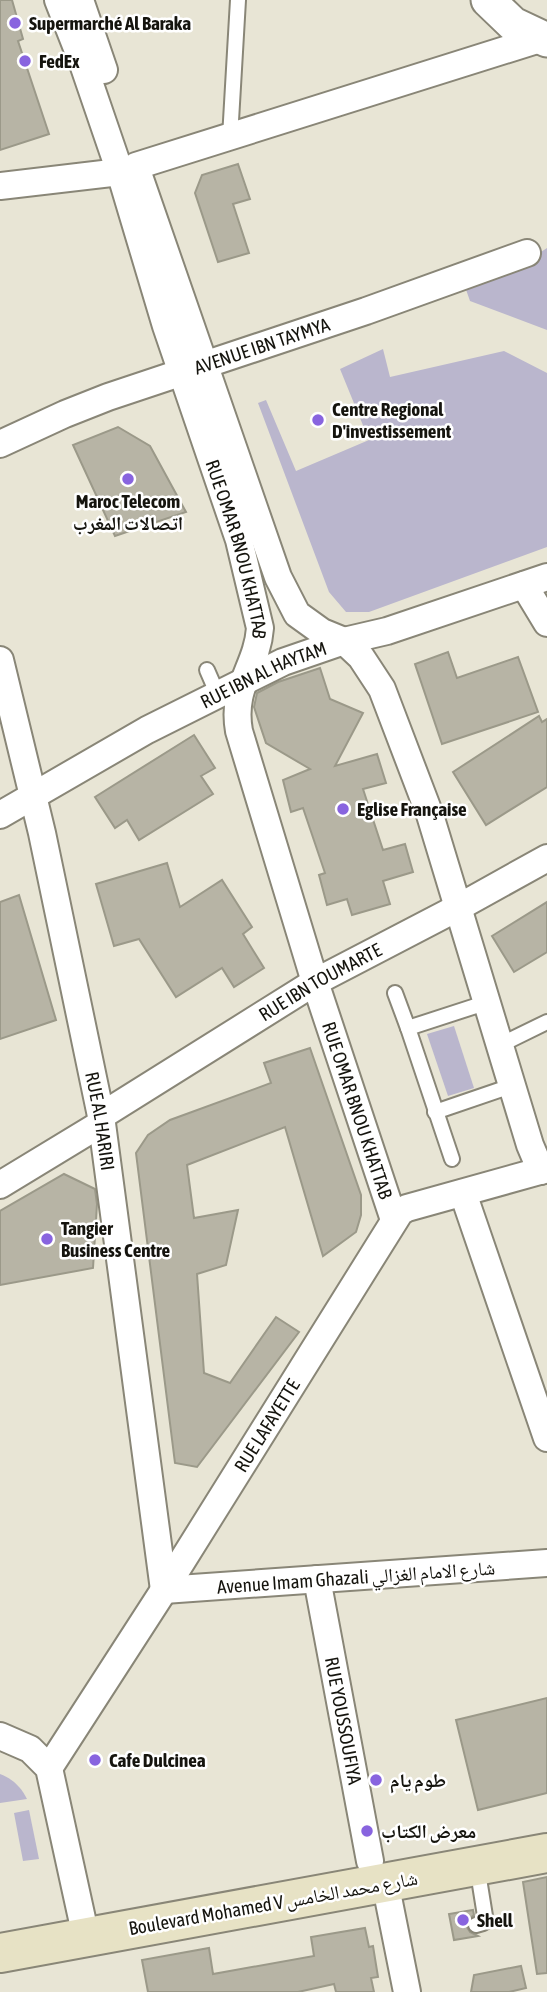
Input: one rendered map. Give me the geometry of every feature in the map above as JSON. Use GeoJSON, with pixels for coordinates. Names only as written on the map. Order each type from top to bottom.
{"type":"FeatureCollection","features":[{"type":"Feature","properties":{"kind":"main road","name":"Boulevard Mohamed V شارع محمد الخامس"},"geometry":{"type":"LineString","coordinates":[[0,1953],[83,1926],[378,1871],[547,1831]]}},
{"type":"Feature","properties":{"kind":"main road","name":"Boulevard Mohamed V شارع محمد الخامس"},"geometry":{"type":"LineString","coordinates":[[378,1871],[477,1866],[547,1853]]}},
{"type":"Feature","properties":{"kind":"main road","name":"Boulevard Mohamed V شارع محمد الخامس"},"geometry":{"type":"LineString","coordinates":[[0,1929],[83,1926]]}},
{"type":"Feature","properties":{"kind":"street","name":"RUE OMAR BNOU KHATTAB"},"geometry":{"type":"LineString","coordinates":[[58,0],[128,169]]}},
{"type":"Feature","properties":{"kind":"street","name":"RUE OMAR BNOU KHATTAB"},"geometry":{"type":"LineString","coordinates":[[80,0],[128,169],[193,370],[257,610],[259,642],[243,681],[236,714],[239,731],[315,982],[394,1220]]}},
{"type":"Feature","properties":{"kind":"street"},"geometry":{"type":"LineString","coordinates":[[491,1],[513,24],[545,39]]}},
{"type":"Feature","properties":{"kind":"street"},"geometry":{"type":"LineString","coordinates":[[0,186],[128,169],[545,39]]}},
{"type":"Feature","properties":{"kind":"street","name":"AVENUE IBN TAYMYA"},"geometry":{"type":"LineString","coordinates":[[0,444],[108,397],[407,297],[527,253]]}},
{"type":"Feature","properties":{"kind":"street","name":"RUE OMAR BNOU KHATTAB"},"geometry":{"type":"LineString","coordinates":[[193,370],[288,600],[308,624],[344,641],[361,657],[382,689],[430,815],[530,1145],[544,1170]]}},
{"type":"Feature","properties":{"kind":"street"},"geometry":{"type":"LineString","coordinates":[[535,581],[547,623]]}},
{"type":"Feature","properties":{"kind":"street","name":"RUE IBN AL HAYTAM"},"geometry":{"type":"LineString","coordinates":[[0,815],[147,730],[212,682],[243,681],[283,662],[344,641],[387,631],[535,581]]}},
{"type":"Feature","properties":{"kind":"street","name":"RUE AL HARIRI"},"geometry":{"type":"LineString","coordinates":[[0,660],[33,796],[102,1120],[164,1590]]}},
{"type":"Feature","properties":{"kind":"street","name":"RUE IBN TOUMARTE"},"geometry":{"type":"LineString","coordinates":[[0,1185],[315,982],[547,858]]}},
{"type":"Feature","properties":{"kind":"street","name":"RUE LAFAYETTE"},"geometry":{"type":"LineString","coordinates":[[49,1768],[164,1590],[394,1220],[408,1208],[544,1170]]}},
{"type":"Feature","properties":{"kind":"street"},"geometry":{"type":"LineString","coordinates":[[463,1193],[538,1386],[547,1438]]}},
{"type":"Feature","properties":{"kind":"street","name":"Avenue Imam Ghazali شارع الامام الغزالي"},"geometry":{"type":"LineString","coordinates":[[164,1590],[547,1563]]}},
{"type":"Feature","properties":{"kind":"street","name":"RUE YOUSSOUFIYA"},"geometry":{"type":"LineString","coordinates":[[317,1579],[378,1871],[407,1992]]}},
{"type":"Feature","properties":{"kind":"street"},"geometry":{"type":"LineString","coordinates":[[0,1736],[30,1749],[49,1768],[83,1926]]}},
{"type":"Feature","properties":{"kind":"lane"},"geometry":{"type":"LineString","coordinates":[[230,138],[238,0]]}},
{"type":"Feature","properties":{"kind":"lane"},"geometry":{"type":"LineString","coordinates":[[395,993],[452,1159]]}},
{"type":"Feature","properties":{"kind":"lane"},"geometry":{"type":"LineString","coordinates":[[408,1028],[485,1003]]}},
{"type":"Feature","properties":{"kind":"lane"},"geometry":{"type":"LineString","coordinates":[[498,1046],[547,1022]]}},
{"type":"Feature","properties":{"kind":"lane"},"geometry":{"type":"LineString","coordinates":[[435,1112],[511,1086]]}},
{"type":"Feature","properties":{"kind":"lane"},"geometry":{"type":"LineString","coordinates":[[476,1925],[483,1923],[485,1916],[477,1866]]}},
{"type":"Feature","properties":{"kind":"shaded area"},"geometry":{"type":"Polygon","coordinates":[[[547,248],[547,330],[470,301],[463,281],[527,261],[547,248]]]}},
{"type":"Feature","properties":{"kind":"shaded area"},"geometry":{"type":"Polygon","coordinates":[[[383,349],[390,377],[504,351],[547,373],[547,547],[369,612],[346,612],[329,592],[258,403],[266,400],[296,471],[369,440],[340,369],[383,349]]]}},
{"type":"Feature","properties":{"kind":"shaded area"},"geometry":{"type":"Polygon","coordinates":[[[454,1026],[474,1088],[448,1096],[427,1034],[454,1026]]]}},
{"type":"Feature","properties":{"kind":"shaded area"},"geometry":{"type":"Polygon","coordinates":[[[0,1774],[16,1784],[27,1799],[0,1803],[0,1774]]]}},
{"type":"Feature","properties":{"kind":"shaded area"},"geometry":{"type":"Polygon","coordinates":[[[29,1810],[39,1859],[23,1861],[14,1813],[29,1810]]]}},
{"type":"Feature","properties":{"kind":"building"},"geometry":{"type":"Polygon","coordinates":[[[0,0],[12,0],[23,39],[18,41],[49,134],[0,150],[0,0]]]}},
{"type":"Feature","properties":{"kind":"building"},"geometry":{"type":"Polygon","coordinates":[[[238,164],[250,199],[233,204],[249,253],[218,262],[195,193],[202,175],[238,164]]]}},
{"type":"Feature","properties":{"kind":"building","name":"Maroc Telecom اتصالات المغرب"},"geometry":{"type":"Polygon","coordinates":[[[118,427],[150,446],[186,512],[115,536],[73,445],[118,427]]]}},
{"type":"Feature","properties":{"kind":"building"},"geometry":{"type":"Polygon","coordinates":[[[448,652],[457,678],[518,657],[538,712],[442,744],[415,664],[448,652]]]}},
{"type":"Feature","properties":{"kind":"building","name":"Eglise Française"},"geometry":{"type":"Polygon","coordinates":[[[320,668],[330,699],[363,713],[335,766],[377,754],[386,783],[363,789],[383,850],[405,844],[413,872],[383,881],[390,904],[352,915],[347,899],[327,905],[319,875],[325,873],[303,808],[291,812],[283,780],[310,769],[266,743],[254,707],[257,693],[278,682],[320,668]]]}},
{"type":"Feature","properties":{"kind":"building"},"geometry":{"type":"Polygon","coordinates":[[[539,716],[542,722],[547,719],[547,787],[486,825],[453,772],[539,716]]]}},
{"type":"Feature","properties":{"kind":"building"},"geometry":{"type":"Polygon","coordinates":[[[194,735],[215,768],[201,776],[213,794],[139,840],[127,820],[115,828],[95,797],[194,735]]]}},
{"type":"Feature","properties":{"kind":"building"},"geometry":{"type":"Polygon","coordinates":[[[167,863],[180,907],[222,880],[252,927],[243,934],[264,968],[234,987],[222,968],[176,997],[139,939],[114,946],[96,884],[167,863]]]}},
{"type":"Feature","properties":{"kind":"building"},"geometry":{"type":"Polygon","coordinates":[[[19,895],[56,1020],[0,1039],[0,902],[19,895]]]}},
{"type":"Feature","properties":{"kind":"building"},"geometry":{"type":"Polygon","coordinates":[[[547,902],[547,952],[514,972],[492,936],[547,902]]]}},
{"type":"Feature","properties":{"kind":"building"},"geometry":{"type":"Polygon","coordinates":[[[310,1048],[361,1195],[361,1215],[356,1232],[323,1256],[285,1127],[187,1165],[194,1218],[238,1210],[226,1265],[197,1274],[204,1373],[230,1383],[276,1317],[299,1332],[197,1467],[175,1463],[136,1153],[148,1135],[170,1120],[271,1083],[264,1063],[310,1048]]]}},
{"type":"Feature","properties":{"kind":"building","name":"Tangier Business Centre"},"geometry":{"type":"Polygon","coordinates":[[[64,1174],[95,1189],[97,1204],[93,1268],[0,1285],[0,1211],[64,1174]]]}},
{"type":"Feature","properties":{"kind":"building"},"geometry":{"type":"Polygon","coordinates":[[[547,1698],[547,1793],[478,1810],[456,1720],[547,1698]]]}},
{"type":"Feature","properties":{"kind":"building"},"geometry":{"type":"Polygon","coordinates":[[[547,1877],[547,1973],[537,1974],[523,1882],[547,1877]]]}},
{"type":"Feature","properties":{"kind":"building","name":"Shell"},"geometry":{"type":"Polygon","coordinates":[[[473,1910],[474,1915],[469,1919],[467,1927],[478,1936],[454,1940],[449,1914],[473,1910]]]}},
{"type":"Feature","properties":{"kind":"building"},"geometry":{"type":"Polygon","coordinates":[[[365,1928],[369,1947],[373,1946],[378,1977],[371,1978],[374,1992],[336,1992],[334,1984],[298,1992],[148,1992],[142,1960],[209,1948],[213,1974],[314,1956],[311,1937],[365,1928]]]}},
{"type":"Feature","properties":{"kind":"building"},"geometry":{"type":"Polygon","coordinates":[[[521,1966],[526,1988],[509,1992],[471,1992],[474,1975],[521,1966]]]}},
{"type":"Feature","properties":{"kind":"place","name":"Supermarché Al Baraka"},"geometry":{"type":"Point","coordinates":[15,23]}},
{"type":"Feature","properties":{"kind":"place","name":"FedEx"},"geometry":{"type":"Point","coordinates":[25,61]}},
{"type":"Feature","properties":{"kind":"place","name":"Centre Regional D'investissement"},"geometry":{"type":"Point","coordinates":[318,420]}},
{"type":"Feature","properties":{"kind":"place","name":"Maroc Telecom اتصالات المغرب"},"geometry":{"type":"Point","coordinates":[128,479]}},
{"type":"Feature","properties":{"kind":"place","name":"Eglise Française"},"geometry":{"type":"Point","coordinates":[343,809]}},
{"type":"Feature","properties":{"kind":"place","name":"Tangier Business Centre"},"geometry":{"type":"Point","coordinates":[47,1239]}},
{"type":"Feature","properties":{"kind":"place","name":"Cafe Dulcinea"},"geometry":{"type":"Point","coordinates":[95,1760]}},
{"type":"Feature","properties":{"kind":"place","name":"طوم يام"},"geometry":{"type":"Point","coordinates":[376,1780]}},
{"type":"Feature","properties":{"kind":"place","name":"معرض الكتاب"},"geometry":{"type":"Point","coordinates":[367,1831]}},
{"type":"Feature","properties":{"kind":"place","name":"Shell"},"geometry":{"type":"Point","coordinates":[463,1920]}}]}
